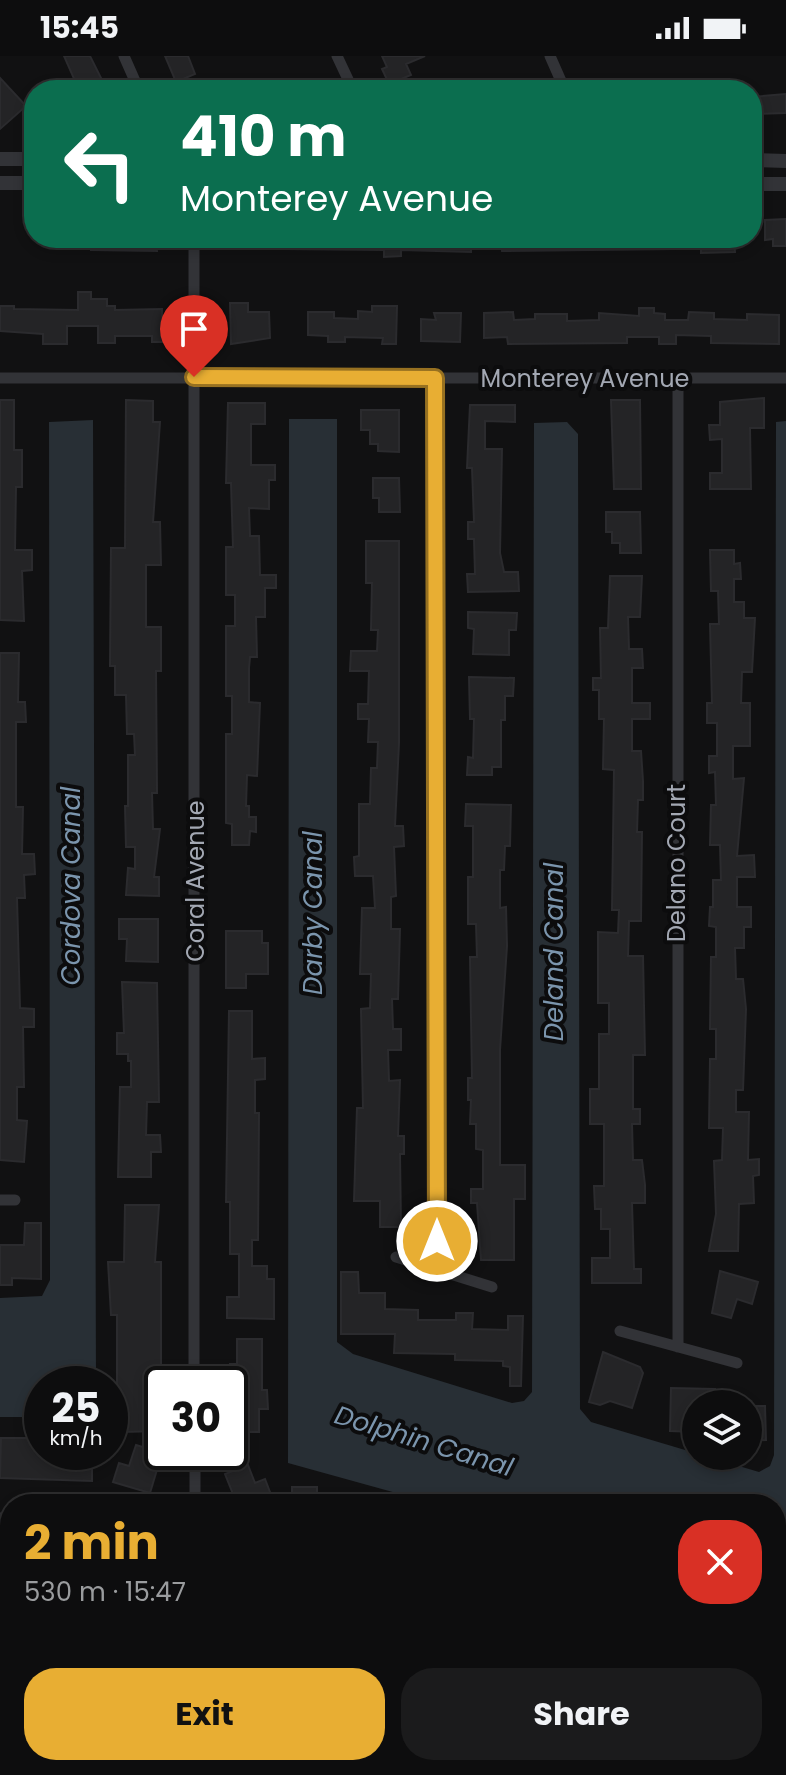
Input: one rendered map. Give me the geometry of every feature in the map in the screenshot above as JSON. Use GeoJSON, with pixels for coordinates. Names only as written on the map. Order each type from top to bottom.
{"type":"FeatureCollection","features":[{"type":"Feature","properties":{"kind":"street"},"geometry":{"type":"LineString","coordinates":[[124,56],[135,80]]}},
{"type":"Feature","properties":{"kind":"street"},"geometry":{"type":"LineString","coordinates":[[337,56],[348,80]]}},
{"type":"Feature","properties":{"kind":"street"},"geometry":{"type":"LineString","coordinates":[[550,56],[561,80]]}},
{"type":"Feature","properties":{"kind":"street"},"geometry":{"type":"LineString","coordinates":[[0,159],[24,159]]}},
{"type":"Feature","properties":{"kind":"street"},"geometry":{"type":"LineString","coordinates":[[762,160],[786,161]]}},
{"type":"Feature","properties":{"kind":"street"},"geometry":{"type":"LineString","coordinates":[[0,183],[24,183]]}},
{"type":"Feature","properties":{"kind":"street"},"geometry":{"type":"LineString","coordinates":[[762,184],[786,184]]}},
{"type":"Feature","properties":{"kind":"street","name":"Coral Avenue"},"geometry":{"type":"LineString","coordinates":[[194,248],[194,1366]]}},
{"type":"Feature","properties":{"kind":"street","name":"Monterey Avenue"},"geometry":{"type":"LineString","coordinates":[[0,378],[786,378]]}},
{"type":"Feature","properties":{"kind":"street"},"geometry":{"type":"LineString","coordinates":[[435,378],[437,1272]]}},
{"type":"Feature","properties":{"kind":"street","name":"Delano Court"},"geometry":{"type":"LineString","coordinates":[[678,378],[678,1347]]}},
{"type":"Feature","properties":{"kind":"street"},"geometry":{"type":"LineString","coordinates":[[0,1200],[15,1200]]}},
{"type":"Feature","properties":{"kind":"street"},"geometry":{"type":"LineString","coordinates":[[396,1257],[492,1287]]}},
{"type":"Feature","properties":{"kind":"street"},"geometry":{"type":"LineString","coordinates":[[620,1331],[737,1363]]}},
{"type":"Feature","properties":{"kind":"street"},"geometry":{"type":"LineString","coordinates":[[195,1470],[195,1494]]}},
{"type":"Feature","properties":{"kind":"water"},"geometry":{"type":"Polygon","coordinates":[[[289,419],[337,419],[337,1342],[353,1354],[512,1403],[524,1401],[532,1392],[534,423],[567,422],[578,434],[580,1409],[591,1422],[682,1449],[682,1470],[759,1472],[770,1466],[774,1455],[776,422],[786,421],[786,1494],[400,1494],[288,1463],[289,419]]]}},
{"type":"Feature","properties":{"kind":"water","name":"Cordova Canal"},"geometry":{"type":"Polygon","coordinates":[[[93,420],[96,1366],[24,1366],[24,1417],[0,1417],[0,1298],[42,1296],[50,1280],[49,422],[93,420]]]}},
{"type":"Feature","properties":{"kind":"building"},"geometry":{"type":"Polygon","coordinates":[[[64,56],[90,56],[102,80],[75,80],[64,56]]]}},
{"type":"Feature","properties":{"kind":"building"},"geometry":{"type":"Polygon","coordinates":[[[165,56],[188,56],[195,74],[175,80],[165,56]]]}},
{"type":"Feature","properties":{"kind":"building"},"geometry":{"type":"Polygon","coordinates":[[[382,56],[425,56],[406,64],[411,75],[399,80],[387,80],[382,69],[387,67],[382,56]]]}},
{"type":"Feature","properties":{"kind":"building"},"geometry":{"type":"Polygon","coordinates":[[[0,78],[24,104],[24,108],[0,129],[0,78]]]}},
{"type":"Feature","properties":{"kind":"building"},"geometry":{"type":"Polygon","coordinates":[[[786,94],[786,113],[762,114],[762,96],[786,94]]]}},
{"type":"Feature","properties":{"kind":"building"},"geometry":{"type":"Polygon","coordinates":[[[786,219],[786,246],[773,246],[773,239],[765,240],[765,220],[786,219]]]}},
{"type":"Feature","properties":{"kind":"building"},"geometry":{"type":"Polygon","coordinates":[[[157,248],[157,251],[91,250],[157,248]]]}},
{"type":"Feature","properties":{"kind":"building"},"geometry":{"type":"Polygon","coordinates":[[[471,248],[471,252],[401,250],[401,256],[384,257],[384,250],[282,249],[471,248]]]}},
{"type":"Feature","properties":{"kind":"building"},"geometry":{"type":"Polygon","coordinates":[[[502,248],[676,248],[676,249],[502,251],[502,248]]]}},
{"type":"Feature","properties":{"kind":"building"},"geometry":{"type":"Polygon","coordinates":[[[701,248],[735,248],[735,252],[701,253],[701,248]]]}},
{"type":"Feature","properties":{"kind":"building"},"geometry":{"type":"Polygon","coordinates":[[[78,292],[91,292],[91,299],[107,299],[107,306],[115,306],[115,310],[162,309],[162,318],[168,317],[169,342],[152,342],[152,336],[115,336],[115,343],[98,343],[98,326],[67,326],[67,344],[43,344],[43,334],[0,331],[0,306],[78,310],[78,292]]]}},
{"type":"Feature","properties":{"kind":"building"},"geometry":{"type":"Polygon","coordinates":[[[230,303],[248,303],[248,312],[269,312],[270,338],[231,344],[230,303]]]}},
{"type":"Feature","properties":{"kind":"building"},"geometry":{"type":"Polygon","coordinates":[[[372,306],[397,306],[396,344],[382,344],[383,338],[345,337],[345,342],[328,342],[328,336],[308,335],[308,312],[334,312],[334,318],[358,319],[358,311],[372,312],[372,306]]]}},
{"type":"Feature","properties":{"kind":"building"},"geometry":{"type":"Polygon","coordinates":[[[639,308],[654,308],[654,313],[665,314],[665,320],[688,320],[689,312],[714,313],[714,319],[747,320],[747,314],[779,315],[779,344],[711,343],[711,336],[676,335],[676,344],[659,344],[659,337],[627,337],[627,343],[508,344],[507,337],[484,338],[484,313],[513,312],[514,320],[535,319],[535,314],[567,314],[567,321],[599,320],[599,313],[639,316],[639,308]]]}},
{"type":"Feature","properties":{"kind":"building"},"geometry":{"type":"Polygon","coordinates":[[[434,313],[461,313],[460,342],[421,341],[421,319],[436,320],[434,313]]]}},
{"type":"Feature","properties":{"kind":"building"},"geometry":{"type":"Polygon","coordinates":[[[764,398],[764,428],[750,428],[751,489],[710,489],[710,473],[722,473],[722,439],[710,440],[709,425],[720,425],[720,402],[764,398]]]}},
{"type":"Feature","properties":{"kind":"building"},"geometry":{"type":"Polygon","coordinates":[[[0,400],[14,400],[14,450],[22,450],[22,487],[16,487],[15,550],[32,550],[32,570],[22,571],[24,621],[0,620],[0,400]]]}},
{"type":"Feature","properties":{"kind":"building"},"geometry":{"type":"Polygon","coordinates":[[[126,400],[153,401],[153,422],[160,422],[153,522],[160,522],[161,565],[146,565],[146,627],[161,627],[161,671],[156,671],[157,793],[152,793],[153,829],[160,829],[154,877],[159,877],[159,896],[126,895],[128,868],[135,869],[135,847],[126,847],[125,806],[128,806],[128,755],[135,755],[134,734],[127,734],[126,695],[115,695],[115,666],[110,666],[111,548],[125,548],[126,400]]]}},
{"type":"Feature","properties":{"kind":"building"},"geometry":{"type":"Polygon","coordinates":[[[611,400],[640,400],[641,489],[614,489],[611,400]]]}},
{"type":"Feature","properties":{"kind":"building"},"geometry":{"type":"Polygon","coordinates":[[[228,403],[265,403],[265,424],[251,424],[251,465],[275,465],[275,480],[269,480],[269,509],[249,508],[250,536],[259,536],[260,575],[276,575],[276,588],[265,588],[265,617],[256,617],[257,657],[250,657],[249,702],[260,703],[257,776],[247,775],[246,806],[249,806],[249,817],[256,817],[256,832],[250,831],[249,845],[232,845],[232,824],[226,823],[226,734],[232,734],[232,696],[226,696],[226,626],[235,626],[235,595],[226,595],[226,547],[233,547],[231,483],[226,483],[228,403]]]}},
{"type":"Feature","properties":{"kind":"building"},"geometry":{"type":"Polygon","coordinates":[[[470,405],[515,405],[515,422],[485,421],[485,449],[502,449],[500,553],[504,572],[518,572],[519,591],[468,592],[467,574],[475,574],[474,539],[468,539],[468,522],[474,522],[472,468],[467,468],[470,405]]]}},
{"type":"Feature","properties":{"kind":"building"},"geometry":{"type":"Polygon","coordinates":[[[361,410],[399,410],[399,452],[378,451],[378,444],[370,444],[370,430],[361,430],[361,410]]]}},
{"type":"Feature","properties":{"kind":"building"},"geometry":{"type":"Polygon","coordinates":[[[373,478],[399,478],[400,512],[379,512],[379,498],[373,498],[373,478]]]}},
{"type":"Feature","properties":{"kind":"building"},"geometry":{"type":"Polygon","coordinates":[[[606,512],[640,512],[641,553],[620,553],[620,543],[612,543],[612,532],[606,532],[606,512]]]}},
{"type":"Feature","properties":{"kind":"building"},"geometry":{"type":"Polygon","coordinates":[[[366,541],[399,541],[399,743],[395,826],[403,826],[404,846],[394,847],[396,896],[391,897],[391,929],[400,929],[398,999],[392,999],[393,1029],[401,1029],[401,1050],[388,1050],[389,1081],[400,1080],[398,1136],[404,1136],[404,1154],[400,1154],[401,1227],[380,1227],[380,1201],[354,1201],[357,1108],[363,1108],[361,1009],[370,1008],[371,974],[360,974],[362,908],[375,908],[373,876],[355,876],[354,857],[359,856],[359,804],[370,804],[371,768],[377,768],[378,742],[368,742],[369,719],[358,719],[358,704],[368,704],[369,671],[350,671],[351,651],[377,651],[378,630],[371,630],[372,583],[366,583],[366,541]]]}},
{"type":"Feature","properties":{"kind":"building"},"geometry":{"type":"Polygon","coordinates":[[[710,550],[734,550],[734,564],[740,563],[741,579],[734,579],[734,602],[744,602],[744,618],[755,618],[752,672],[742,672],[741,703],[750,703],[750,746],[733,746],[733,779],[744,778],[737,856],[754,855],[755,877],[737,877],[737,907],[751,907],[751,927],[744,927],[744,948],[735,948],[736,979],[743,979],[746,1009],[743,1090],[736,1090],[736,1112],[749,1112],[748,1160],[759,1159],[759,1175],[753,1176],[754,1203],[739,1204],[738,1251],[709,1251],[716,1214],[714,1161],[722,1160],[723,1128],[709,1128],[710,1059],[716,1059],[716,1029],[710,1029],[711,957],[716,957],[716,927],[709,926],[713,880],[721,880],[720,845],[710,845],[711,805],[716,805],[715,772],[709,773],[709,756],[717,756],[717,723],[707,723],[707,703],[712,703],[710,624],[719,624],[718,591],[711,591],[710,550]]]}},
{"type":"Feature","properties":{"kind":"building"},"geometry":{"type":"Polygon","coordinates":[[[610,576],[642,576],[640,617],[628,617],[629,649],[642,649],[643,668],[632,668],[632,703],[650,703],[650,719],[632,719],[632,751],[641,751],[643,781],[643,800],[638,800],[637,832],[642,832],[641,921],[629,921],[628,956],[643,956],[645,1055],[633,1055],[633,1109],[640,1109],[640,1124],[632,1124],[633,1160],[642,1160],[645,1185],[645,1203],[632,1203],[634,1269],[641,1269],[641,1283],[592,1283],[592,1258],[610,1258],[610,1229],[601,1229],[601,1209],[595,1209],[594,1186],[604,1186],[604,1124],[590,1124],[590,1089],[599,1089],[599,1034],[609,1034],[609,1003],[598,1003],[598,932],[618,933],[619,910],[612,910],[614,770],[603,769],[604,719],[599,719],[599,690],[593,690],[593,678],[601,678],[600,628],[608,628],[610,576]]]}},
{"type":"Feature","properties":{"kind":"building"},"geometry":{"type":"Polygon","coordinates":[[[468,612],[517,613],[516,630],[509,630],[509,655],[473,654],[474,629],[468,628],[468,612]]]}},
{"type":"Feature","properties":{"kind":"building"},"geometry":{"type":"Polygon","coordinates":[[[0,653],[19,653],[18,702],[25,702],[26,722],[16,722],[16,807],[23,807],[22,854],[34,854],[35,874],[24,875],[25,898],[17,898],[20,1008],[34,1009],[34,1027],[23,1027],[24,1087],[17,1087],[17,1120],[27,1121],[24,1162],[0,1160],[0,653]]]}},
{"type":"Feature","properties":{"kind":"building"},"geometry":{"type":"Polygon","coordinates":[[[469,677],[514,678],[513,696],[505,696],[505,720],[501,720],[501,767],[492,767],[492,775],[467,775],[468,757],[473,758],[474,719],[470,719],[469,677]]]}},
{"type":"Feature","properties":{"kind":"building"},"geometry":{"type":"Polygon","coordinates":[[[466,804],[511,805],[510,846],[505,846],[504,870],[500,870],[500,908],[506,907],[507,946],[500,1050],[500,1165],[525,1165],[525,1199],[514,1199],[514,1260],[481,1260],[477,1203],[471,1203],[471,1189],[483,1189],[483,1150],[476,1149],[476,1124],[470,1124],[471,1100],[468,1100],[468,1078],[472,1078],[470,957],[477,957],[476,924],[468,924],[468,877],[473,877],[473,826],[465,826],[466,804]]]}},
{"type":"Feature","properties":{"kind":"building"},"geometry":{"type":"Polygon","coordinates":[[[119,919],[158,919],[158,962],[126,961],[127,939],[119,939],[119,919]]]}},
{"type":"Feature","properties":{"kind":"building"},"geometry":{"type":"Polygon","coordinates":[[[226,931],[262,931],[262,943],[268,943],[268,974],[246,974],[246,988],[226,988],[226,931]]]}},
{"type":"Feature","properties":{"kind":"building"},"geometry":{"type":"Polygon","coordinates":[[[122,982],[157,983],[159,1102],[147,1102],[146,1135],[160,1135],[161,1152],[151,1152],[151,1177],[118,1177],[120,1087],[131,1087],[131,1061],[128,1061],[128,1054],[117,1054],[117,1033],[124,1033],[122,982]]]}},
{"type":"Feature","properties":{"kind":"building"},"geometry":{"type":"Polygon","coordinates":[[[229,1011],[252,1011],[252,1059],[265,1058],[265,1079],[255,1080],[255,1113],[259,1113],[258,1240],[252,1240],[252,1266],[267,1266],[267,1279],[274,1279],[274,1319],[227,1318],[227,1297],[239,1297],[239,1254],[230,1254],[230,1202],[226,1202],[229,1011]]]}},
{"type":"Feature","properties":{"kind":"building"},"geometry":{"type":"Polygon","coordinates":[[[125,1205],[159,1205],[155,1262],[161,1262],[161,1366],[144,1366],[144,1431],[128,1432],[128,1366],[117,1366],[117,1315],[111,1315],[108,1262],[124,1262],[125,1205]]]}},
{"type":"Feature","properties":{"kind":"building"},"geometry":{"type":"Polygon","coordinates":[[[25,1223],[41,1223],[41,1279],[12,1278],[12,1285],[0,1285],[0,1245],[24,1245],[25,1223]]]}},
{"type":"Feature","properties":{"kind":"building"},"geometry":{"type":"Polygon","coordinates":[[[720,1271],[758,1282],[752,1304],[737,1299],[731,1318],[712,1313],[720,1271]]]}},
{"type":"Feature","properties":{"kind":"building"},"geometry":{"type":"Polygon","coordinates":[[[341,1272],[358,1272],[359,1293],[385,1293],[385,1309],[418,1310],[418,1320],[456,1320],[456,1313],[473,1313],[472,1329],[508,1330],[508,1316],[523,1316],[521,1386],[510,1386],[510,1367],[503,1366],[503,1361],[455,1360],[455,1354],[394,1353],[395,1334],[341,1334],[341,1272]]]}},
{"type":"Feature","properties":{"kind":"building"},"geometry":{"type":"Polygon","coordinates":[[[237,1339],[262,1339],[262,1390],[267,1390],[268,1409],[259,1409],[259,1432],[248,1432],[248,1366],[230,1366],[237,1364],[237,1339]]]}},
{"type":"Feature","properties":{"kind":"building"},"geometry":{"type":"Polygon","coordinates":[[[603,1352],[640,1367],[643,1373],[632,1408],[610,1401],[600,1405],[589,1402],[603,1352]]]}},
{"type":"Feature","properties":{"kind":"building"},"geometry":{"type":"Polygon","coordinates":[[[671,1388],[715,1389],[682,1390],[682,1431],[670,1431],[671,1388]]]}},
{"type":"Feature","properties":{"kind":"building"},"geometry":{"type":"Polygon","coordinates":[[[762,1406],[765,1406],[766,1440],[762,1440],[762,1406]]]}},
{"type":"Feature","properties":{"kind":"building"},"geometry":{"type":"Polygon","coordinates":[[[1,1438],[24,1438],[24,1470],[92,1470],[92,1481],[0,1478],[1,1438]]]}},
{"type":"Feature","properties":{"kind":"building"},"geometry":{"type":"Polygon","coordinates":[[[136,1445],[144,1447],[144,1470],[157,1470],[150,1493],[113,1482],[117,1470],[128,1470],[136,1445]]]}},
{"type":"Feature","properties":{"kind":"building"},"geometry":{"type":"Polygon","coordinates":[[[248,1465],[255,1483],[265,1479],[271,1494],[233,1494],[225,1474],[248,1470],[248,1465]]]}},
{"type":"Feature","properties":{"kind":"building"},"geometry":{"type":"Polygon","coordinates":[[[292,1487],[317,1487],[317,1493],[333,1493],[333,1494],[292,1494],[292,1487]]]}},
{"type":"Feature","properties":{"kind":"route"},"geometry":{"type":"LineString","coordinates":[[194,377],[435,378],[437,1241]]}},
{"type":"Feature","properties":{"kind":"water label","name":"Darby Canal"},"geometry":{"type":"Point","coordinates":[313,913]}},
{"type":"Feature","properties":{"kind":"water label","name":"Deland Canal"},"geometry":{"type":"Point","coordinates":[554,952]}},
{"type":"Feature","properties":{"kind":"water label","name":"Dolphin Canal"},"geometry":{"type":"Point","coordinates":[424,1441]}}]}
